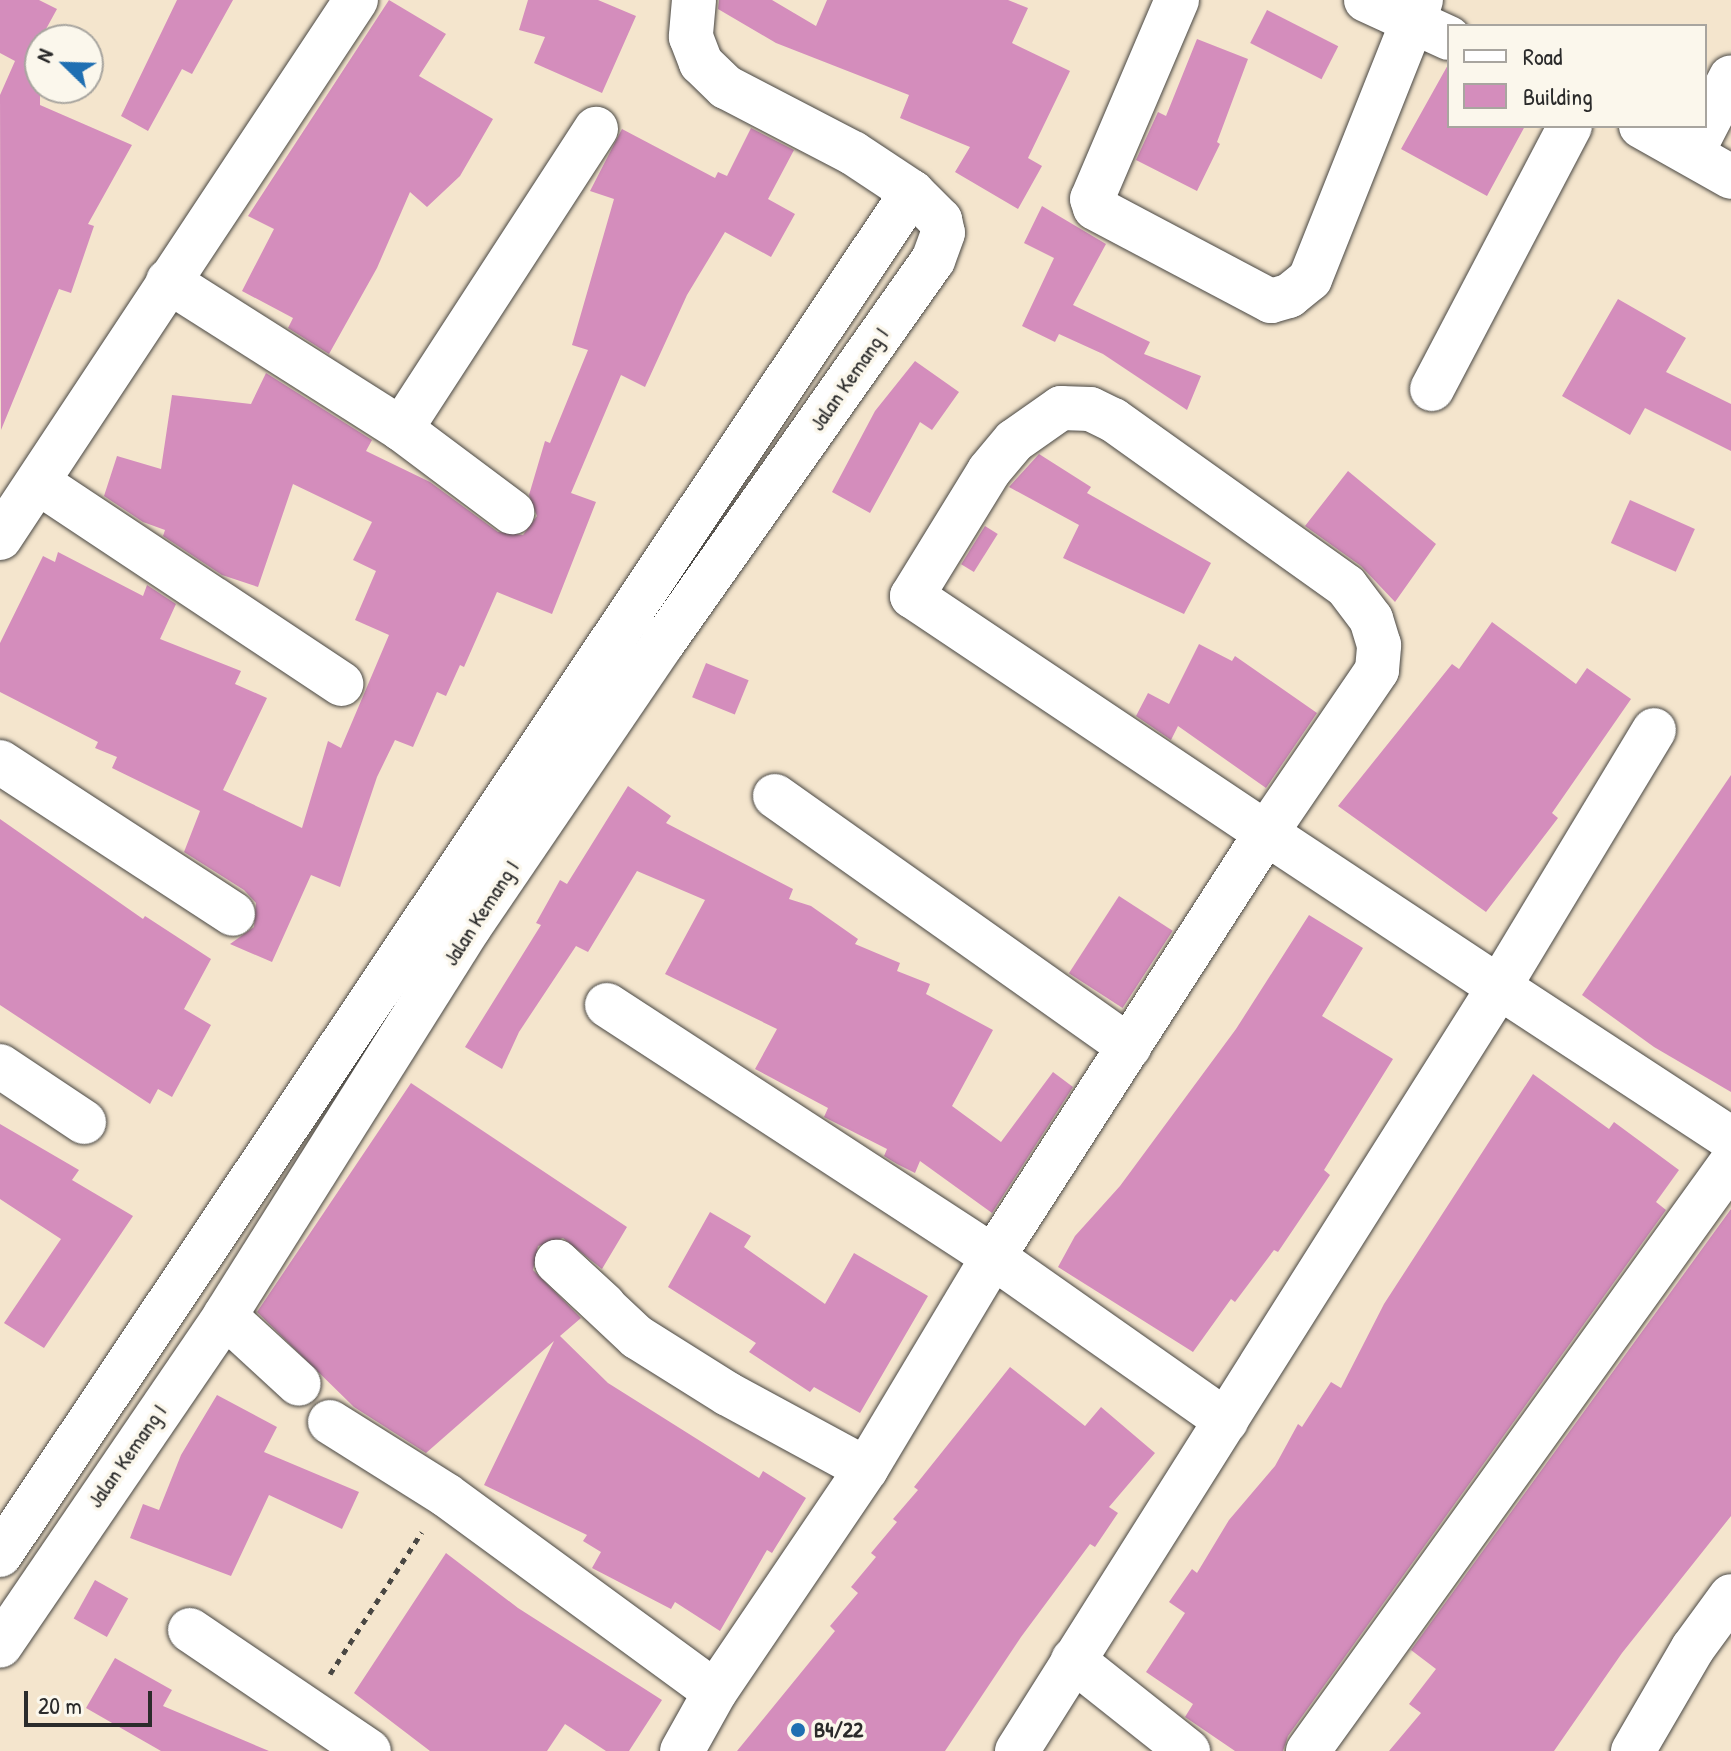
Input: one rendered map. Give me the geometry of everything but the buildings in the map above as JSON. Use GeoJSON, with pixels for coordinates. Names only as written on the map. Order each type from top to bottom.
{"type":"FeatureCollection","features":[{"type":"Feature","properties":{"kind":"street"},"geometry":{"type":"LineString","coordinates":[[0,538],[356,0]]}},
{"type":"Feature","properties":{"kind":"street","name":"Jalan Kemang I"},"geometry":{"type":"LineString","coordinates":[[0,1646],[225,1316],[469,928],[662,644],[933,260],[943,233],[940,220],[912,192],[853,153],[726,87],[701,63],[691,37],[694,0]]}},
{"type":"Feature","properties":{"kind":"street"},"geometry":{"type":"LineString","coordinates":[[1177,0],[1092,199],[1095,208],[1271,301],[1289,296],[1310,279],[1415,11]]}},
{"type":"Feature","properties":{"kind":"street"},"geometry":{"type":"LineString","coordinates":[[1366,0],[1415,11],[1447,36]]}},
{"type":"Feature","properties":{"kind":"street"},"geometry":{"type":"LineString","coordinates":[[1707,124],[1731,77]]}},
{"type":"Feature","properties":{"kind":"street"},"geometry":{"type":"LineString","coordinates":[[1432,389],[1569,128]]}},
{"type":"Feature","properties":{"kind":"street"},"geometry":{"type":"LineString","coordinates":[[1645,128],[1731,177]]}},
{"type":"Feature","properties":{"kind":"street"},"geometry":{"type":"LineString","coordinates":[[1692,153],[1705,128]]}},
{"type":"Feature","properties":{"kind":"street"},"geometry":{"type":"LineString","coordinates":[[401,429],[596,129]]}},
{"type":"Feature","properties":{"kind":"street","name":"Jalan Kemang I"},"geometry":{"type":"LineString","coordinates":[[0,1555],[912,192]]}},
{"type":"Feature","properties":{"kind":"street"},"geometry":{"type":"LineString","coordinates":[[168,281],[401,429],[512,512]]}},
{"type":"Feature","properties":{"kind":"street"},"geometry":{"type":"LineString","coordinates":[[682,1751],[715,1692],[866,1469],[993,1257],[1266,833],[1377,670],[1379,645],[1371,619],[1346,586],[1113,420],[1090,409],[1061,408],[1014,441],[989,471],[912,596],[1266,833],[1731,1139]]}},
{"type":"Feature","properties":{"kind":"street"},"geometry":{"type":"LineString","coordinates":[[39,483],[341,684]]}},
{"type":"Feature","properties":{"kind":"street"},"geometry":{"type":"LineString","coordinates":[[1017,1751],[1499,987],[1654,730]]}},
{"type":"Feature","properties":{"kind":"street"},"geometry":{"type":"LineString","coordinates":[[0,762],[233,914]]}},
{"type":"Feature","properties":{"kind":"street"},"geometry":{"type":"LineString","coordinates":[[775,796],[1129,1047]]}},
{"type":"Feature","properties":{"kind":"street"},"geometry":{"type":"LineString","coordinates":[[607,1005],[993,1257],[1226,1421]]}},
{"type":"Feature","properties":{"kind":"street"},"geometry":{"type":"LineString","coordinates":[[0,1066],[84,1122]]}},
{"type":"Feature","properties":{"kind":"street"},"geometry":{"type":"LineString","coordinates":[[1308,1751],[1731,1163]]}},
{"type":"Feature","properties":{"kind":"street"},"geometry":{"type":"LineString","coordinates":[[604,1305],[637,1337],[728,1394],[866,1469]]}},
{"type":"Feature","properties":{"kind":"street"},"geometry":{"type":"LineString","coordinates":[[225,1316],[299,1384]]}},
{"type":"Feature","properties":{"kind":"street"},"geometry":{"type":"LineString","coordinates":[[330,1422],[446,1495],[715,1692]]}},
{"type":"Feature","properties":{"kind":"street"},"geometry":{"type":"LineString","coordinates":[[1633,1751],[1693,1648],[1731,1596]]}},
{"type":"Feature","properties":{"kind":"street"},"geometry":{"type":"LineString","coordinates":[[190,1630],[369,1751]]}},
{"type":"Feature","properties":{"kind":"street"},"geometry":{"type":"LineString","coordinates":[[1073,1660],[1188,1751]]}},
{"type":"Feature","properties":{"kind":"path"},"geometry":{"type":"LineString","coordinates":[[308,1709],[446,1495]]}},
{"type":"Feature","properties":{"kind":"place","name":"B4/22"},"geometry":{"type":"Point","coordinates":[798,1730]}}]}
